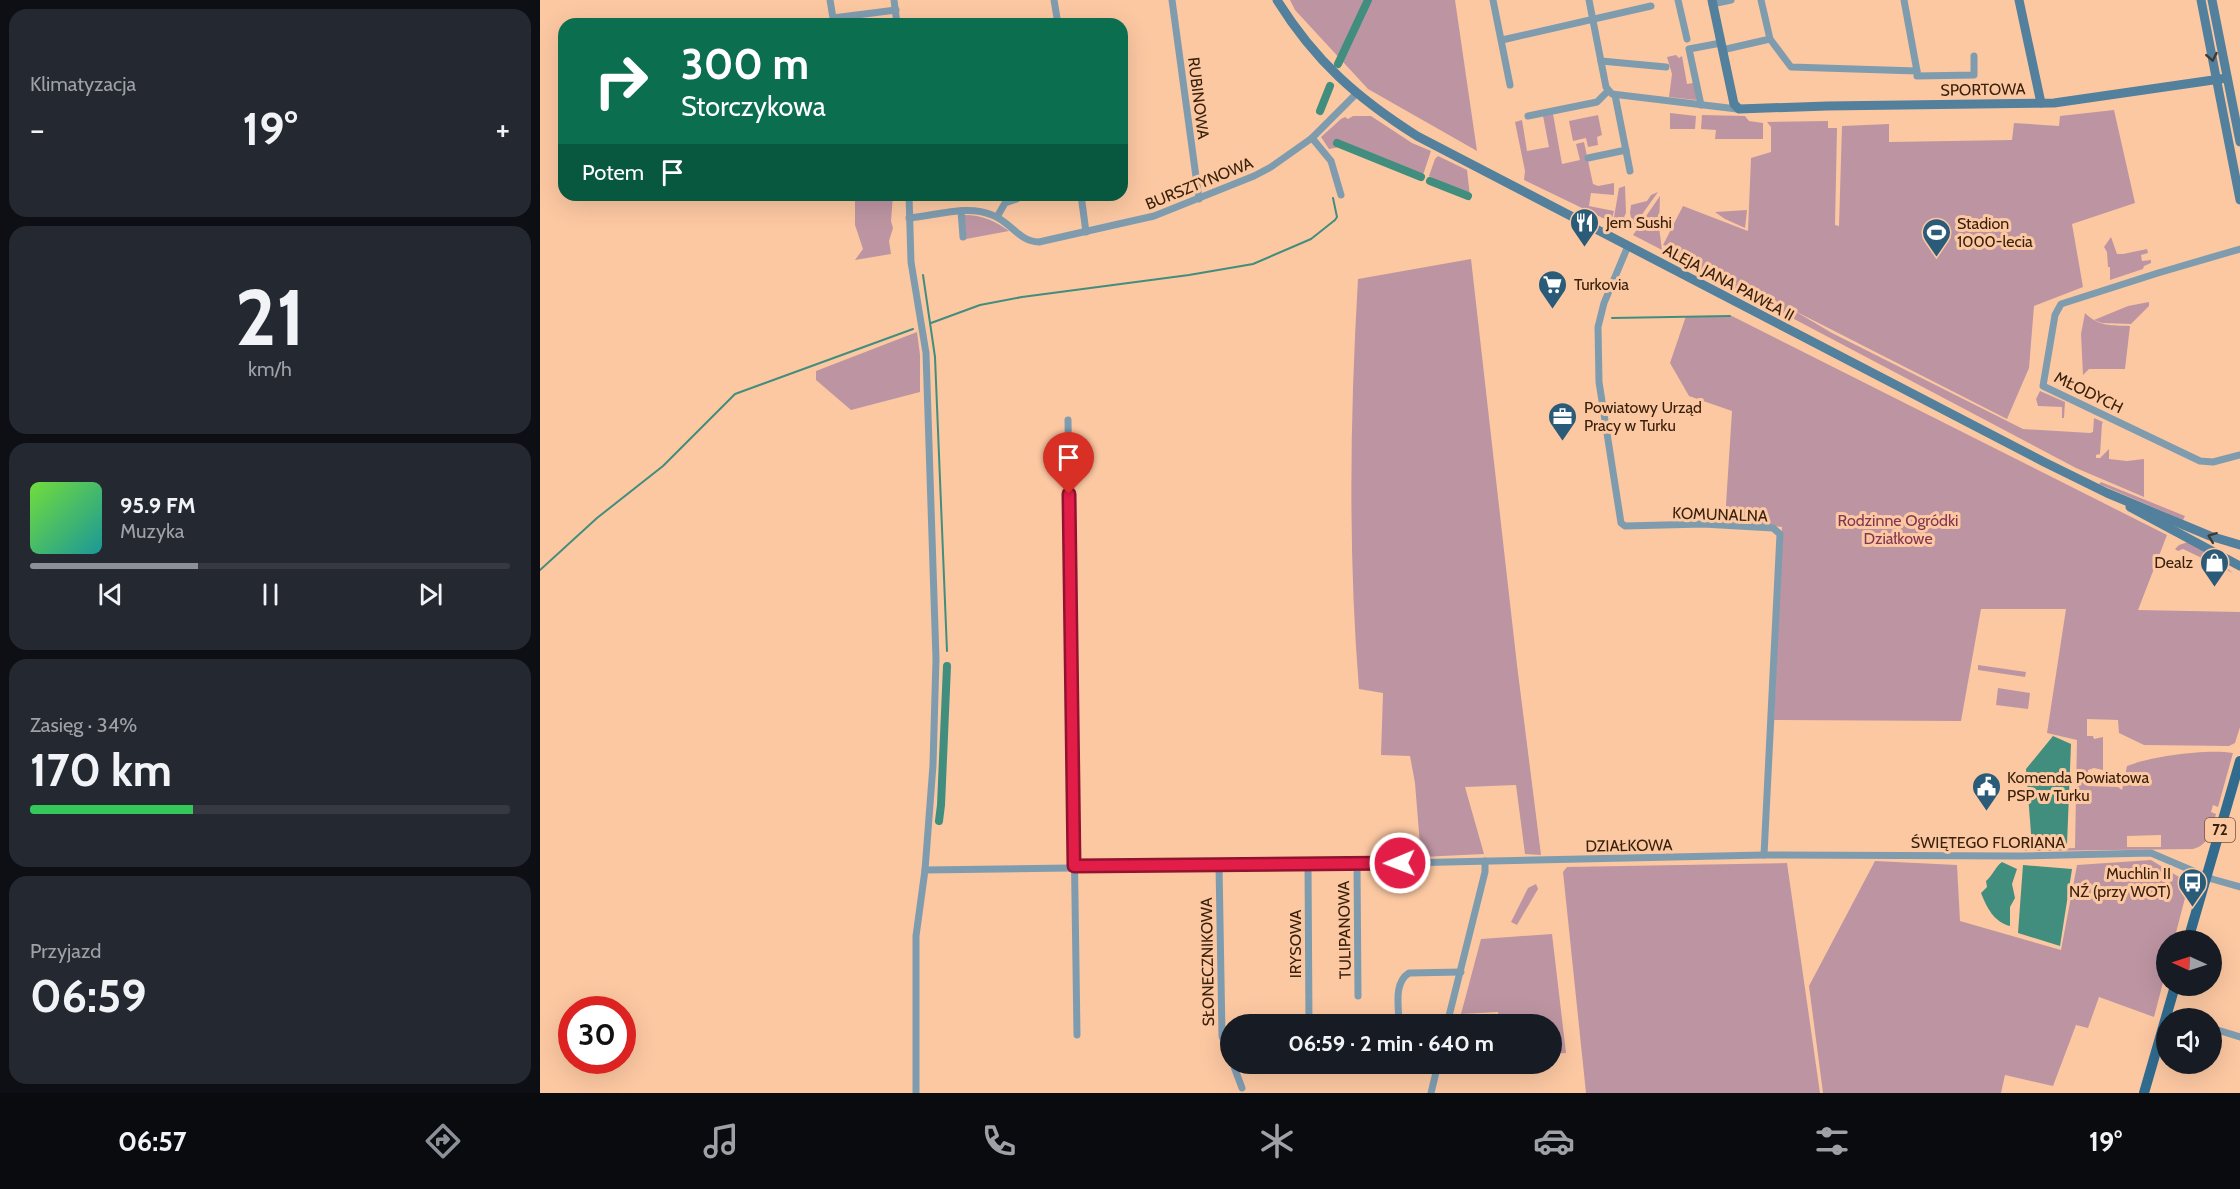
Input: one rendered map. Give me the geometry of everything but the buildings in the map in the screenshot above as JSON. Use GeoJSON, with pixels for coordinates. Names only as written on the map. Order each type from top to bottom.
{"type":"FeatureCollection","features":[{"type":"Feature","properties":{"kind":"main road","name":"ALEJA JANA PAWŁA II"},"geometry":{"type":"LineString","coordinates":[[1277,0],[1311,48],[1356,94],[1417,136],[2044,462],[2108,493],[2210,536],[2240,545]]}},
{"type":"Feature","properties":{"kind":"main road"},"geometry":{"type":"LineString","coordinates":[[2019,0],[2041,103]]}},
{"type":"Feature","properties":{"kind":"main road"},"geometry":{"type":"LineString","coordinates":[[2201,0],[2240,200]]}},
{"type":"Feature","properties":{"kind":"main road"},"geometry":{"type":"LineString","coordinates":[[2212,0],[2240,142]]}},
{"type":"Feature","properties":{"kind":"main road"},"geometry":{"type":"LineString","coordinates":[[1712,2],[1737,109]]}},
{"type":"Feature","properties":{"kind":"main road"},"geometry":{"type":"LineString","coordinates":[[2205,20],[2215,18]]}},
{"type":"Feature","properties":{"kind":"main road","name":"SPORTOWA"},"geometry":{"type":"LineString","coordinates":[[1737,109],[2041,103],[2227,78]]}},
{"type":"Feature","properties":{"kind":"main road","name":"ALEJA JANA PAWŁA II"},"geometry":{"type":"LineString","coordinates":[[2108,493],[2165,530],[2240,566]]}},
{"type":"Feature","properties":{"kind":"main road","name":"72"},"geometry":{"type":"LineString","coordinates":[[2191,930],[2240,761]]}},
{"type":"Feature","properties":{"kind":"main road"},"geometry":{"type":"LineString","coordinates":[[2144,1093],[2172,996]]}},
{"type":"Feature","properties":{"kind":"street"},"geometry":{"type":"LineString","coordinates":[[830,0],[832,18],[896,10]]}},
{"type":"Feature","properties":{"kind":"street"},"geometry":{"type":"LineString","coordinates":[[894,0],[897,18]]}},
{"type":"Feature","properties":{"kind":"street"},"geometry":{"type":"LineString","coordinates":[[1054,0],[1057,18]]}},
{"type":"Feature","properties":{"kind":"street","name":"RUBINOWA"},"geometry":{"type":"LineString","coordinates":[[1173,0],[1199,200]]}},
{"type":"Feature","properties":{"kind":"street"},"geometry":{"type":"LineString","coordinates":[[1493,0],[1510,85]]}},
{"type":"Feature","properties":{"kind":"street"},"geometry":{"type":"LineString","coordinates":[[1589,0],[1601,61],[1612,93],[1630,171]]}},
{"type":"Feature","properties":{"kind":"street"},"geometry":{"type":"LineString","coordinates":[[1678,0],[1687,39]]}},
{"type":"Feature","properties":{"kind":"street"},"geometry":{"type":"LineString","coordinates":[[1712,2],[1731,0]]}},
{"type":"Feature","properties":{"kind":"street"},"geometry":{"type":"LineString","coordinates":[[1761,0],[1770,39],[1791,67],[1917,69]]}},
{"type":"Feature","properties":{"kind":"street"},"geometry":{"type":"LineString","coordinates":[[1904,0],[1917,76],[1974,75],[1974,56]]}},
{"type":"Feature","properties":{"kind":"street"},"geometry":{"type":"LineString","coordinates":[[1502,40],[1651,6]]}},
{"type":"Feature","properties":{"kind":"street"},"geometry":{"type":"LineString","coordinates":[[1701,105],[1689,50],[1770,39]]}},
{"type":"Feature","properties":{"kind":"street"},"geometry":{"type":"LineString","coordinates":[[1601,61],[1666,66]]}},
{"type":"Feature","properties":{"kind":"street"},"geometry":{"type":"LineString","coordinates":[[1528,116],[1597,102],[1612,93],[1737,109]]}},
{"type":"Feature","properties":{"kind":"street","name":"BURSZTYNOWA"},"geometry":{"type":"LineString","coordinates":[[909,218],[975,210],[997,217],[1019,236],[1035,242],[1142,219],[1199,200],[1262,173],[1312,138],[1356,94]]}},
{"type":"Feature","properties":{"kind":"street"},"geometry":{"type":"LineString","coordinates":[[1312,138],[1331,161],[1341,195]]}},
{"type":"Feature","properties":{"kind":"street"},"geometry":{"type":"LineString","coordinates":[[1587,158],[1626,150]]}},
{"type":"Feature","properties":{"kind":"street"},"geometry":{"type":"LineString","coordinates":[[909,201],[912,268],[926,353],[936,680],[934,754],[925,870],[916,936],[916,1093]]}},
{"type":"Feature","properties":{"kind":"street"},"geometry":{"type":"LineString","coordinates":[[997,217],[1005,203],[1011,201]]}},
{"type":"Feature","properties":{"kind":"street"},"geometry":{"type":"LineString","coordinates":[[1082,201],[1086,232]]}},
{"type":"Feature","properties":{"kind":"street"},"geometry":{"type":"LineString","coordinates":[[961,212],[963,237]]}},
{"type":"Feature","properties":{"kind":"street","name":"KOMUNALNA"},"geometry":{"type":"LineString","coordinates":[[1628,246],[1604,303],[1598,327],[1599,382],[1621,523],[1625,526],[1703,525],[1773,528],[1780,534],[1764,855]]}},
{"type":"Feature","properties":{"kind":"street","name":"MŁODYCH"},"geometry":{"type":"LineString","coordinates":[[2240,249],[2061,304],[2055,315],[2043,386],[2200,461],[2213,462],[2240,455]]}},
{"type":"Feature","properties":{"kind":"street"},"geometry":{"type":"LineString","coordinates":[[1068,420],[1077,1035]]}},
{"type":"Feature","properties":{"kind":"street","name":"ŚWIĘTEGO FLORIANA"},"geometry":{"type":"LineString","coordinates":[[1764,855],[2020,856],[2151,853],[2206,876],[2240,887]]}},
{"type":"Feature","properties":{"kind":"street","name":"DZIAŁKOWA"},"geometry":{"type":"LineString","coordinates":[[925,870],[1764,855]]}},
{"type":"Feature","properties":{"kind":"street"},"geometry":{"type":"LineString","coordinates":[[1450,1014],[1485,872],[1485,861]]}},
{"type":"Feature","properties":{"kind":"street","name":"IRYSOWA"},"geometry":{"type":"LineString","coordinates":[[1308,864],[1309,1014]]}},
{"type":"Feature","properties":{"kind":"street","name":"TULIPANOWA"},"geometry":{"type":"LineString","coordinates":[[1357,864],[1358,996]]}},
{"type":"Feature","properties":{"kind":"street","name":"SŁONECZNIKOWA"},"geometry":{"type":"LineString","coordinates":[[1219,865],[1222,1014]]}},
{"type":"Feature","properties":{"kind":"street"},"geometry":{"type":"LineString","coordinates":[[1399,1014],[1398,988],[1404,976],[1409,973],[1461,972]]}},
{"type":"Feature","properties":{"kind":"street"},"geometry":{"type":"LineString","coordinates":[[2222,1031],[2240,1037]]}},
{"type":"Feature","properties":{"kind":"street"},"geometry":{"type":"LineString","coordinates":[[1237,1074],[1242,1088]]}},
{"type":"Feature","properties":{"kind":"street"},"geometry":{"type":"LineString","coordinates":[[1431,1093],[1436,1074]]}},
{"type":"Feature","properties":{"kind":"green space"},"geometry":{"type":"Polygon","coordinates":[[[1290,0],[1455,0],[1477,151],[1368,89],[1295,10],[1290,0]]]}},
{"type":"Feature","properties":{"kind":"green space"},"geometry":{"type":"Polygon","coordinates":[[[1676,55],[1679,58],[1682,56],[1687,84],[1693,83],[1696,100],[1669,97],[1672,74],[1667,57],[1676,55]]]}},
{"type":"Feature","properties":{"kind":"green space","name":"Stadion 1000-lecia"},"geometry":{"type":"Polygon","coordinates":[[[2114,110],[2135,203],[2072,224],[2083,287],[2034,306],[2029,368],[2007,419],[1793,310],[1832,333],[2023,429],[2090,433],[2093,432],[2094,418],[2103,422],[2100,454],[2096,455],[2096,458],[2100,458],[2109,449],[2109,459],[2127,461],[2144,459],[2144,497],[2076,468],[1667,252],[1667,246],[1663,245],[1683,206],[1748,231],[1751,158],[1771,152],[1771,127],[1767,122],[1828,121],[1828,128],[1837,128],[1835,225],[1839,226],[1842,126],[1889,124],[1889,142],[2012,140],[2014,123],[2059,126],[2060,116],[2114,110]]]}},
{"type":"Feature","properties":{"kind":"green space"},"geometry":{"type":"Polygon","coordinates":[[[1670,113],[1696,116],[1695,129],[1670,129],[1670,113]]]}},
{"type":"Feature","properties":{"kind":"green space"},"geometry":{"type":"Polygon","coordinates":[[[1553,114],[1562,164],[1580,160],[1576,144],[1584,142],[1593,184],[1598,186],[1614,183],[1614,195],[1591,193],[1589,206],[1614,211],[1611,222],[1524,180],[1525,171],[1515,122],[1522,120],[1527,151],[1549,147],[1543,116],[1553,114]]]}},
{"type":"Feature","properties":{"kind":"green space"},"geometry":{"type":"Polygon","coordinates":[[[1598,115],[1602,135],[1597,137],[1598,145],[1588,147],[1586,138],[1573,141],[1569,121],[1598,115]]]}},
{"type":"Feature","properties":{"kind":"green space"},"geometry":{"type":"Polygon","coordinates":[[[1702,115],[1745,116],[1749,121],[1763,123],[1763,139],[1715,139],[1716,130],[1701,129],[1702,115]]]}},
{"type":"Feature","properties":{"kind":"green space"},"geometry":{"type":"Polygon","coordinates":[[[1371,116],[1412,143],[1431,151],[1423,175],[1345,146],[1329,149],[1321,137],[1341,119],[1371,116]]]}},
{"type":"Feature","properties":{"kind":"green space"},"geometry":{"type":"Polygon","coordinates":[[[1438,156],[1467,170],[1470,196],[1429,176],[1438,156]]]}},
{"type":"Feature","properties":{"kind":"green space"},"geometry":{"type":"Polygon","coordinates":[[[1625,186],[1626,213],[1620,226],[1613,223],[1619,188],[1625,186]]]}},
{"type":"Feature","properties":{"kind":"green space"},"geometry":{"type":"Polygon","coordinates":[[[1658,192],[1633,227],[1631,205],[1647,201],[1651,195],[1658,192]]]}},
{"type":"Feature","properties":{"kind":"green space"},"geometry":{"type":"Polygon","coordinates":[[[1660,196],[1659,227],[1662,250],[1633,235],[1660,196]]]}},
{"type":"Feature","properties":{"kind":"green space"},"geometry":{"type":"Polygon","coordinates":[[[855,201],[893,201],[891,221],[893,228],[889,241],[891,254],[855,260],[863,249],[855,225],[855,201]]]}},
{"type":"Feature","properties":{"kind":"green space"},"geometry":{"type":"Polygon","coordinates":[[[1747,210],[1745,228],[1715,212],[1747,210]]]}},
{"type":"Feature","properties":{"kind":"green space"},"geometry":{"type":"Polygon","coordinates":[[[964,215],[988,219],[1009,231],[966,239],[964,215]]]}},
{"type":"Feature","properties":{"kind":"green space"},"geometry":{"type":"Polygon","coordinates":[[[2111,237],[2117,254],[2147,249],[2148,253],[2141,255],[2142,261],[2151,260],[2151,263],[2143,269],[2110,280],[2110,267],[2108,267],[2107,252],[2104,247],[2111,237]]]}},
{"type":"Feature","properties":{"kind":"green space"},"geometry":{"type":"Polygon","coordinates":[[[1471,259],[1541,855],[1525,854],[1516,785],[1465,787],[1484,854],[1421,857],[1415,783],[1410,756],[1381,755],[1383,693],[1359,689],[1353,587],[1351,484],[1358,279],[1471,259]]]}},
{"type":"Feature","properties":{"kind":"green space"},"geometry":{"type":"Polygon","coordinates":[[[2149,302],[2149,306],[2131,324],[2102,323],[2094,320],[2128,306],[2149,302]]]}},
{"type":"Feature","properties":{"kind":"green space"},"geometry":{"type":"Polygon","coordinates":[[[2085,313],[2100,323],[2130,326],[2125,369],[2089,369],[2083,375],[2081,334],[2085,313]]]}},
{"type":"Feature","properties":{"kind":"green space","name":"Rodzinne Ogródki Działkowe"},"geometry":{"type":"Polygon","coordinates":[[[1686,316],[1732,316],[2167,535],[2138,610],[2240,612],[2240,727],[2235,743],[2229,746],[2144,745],[2119,733],[2118,720],[2087,719],[2087,736],[2093,736],[2094,739],[2103,737],[2103,770],[2094,768],[2088,770],[2088,786],[2118,787],[2122,790],[2127,766],[2151,759],[2180,754],[2233,753],[2218,807],[2213,805],[2211,812],[2216,814],[2207,840],[2193,849],[2025,851],[2075,848],[2077,740],[2047,733],[2066,609],[1981,609],[1961,721],[1774,720],[1782,527],[1725,520],[1732,411],[1689,396],[1670,363],[1686,316]],[[2161,835],[2127,836],[2127,847],[2161,847],[2161,835]]]}},
{"type":"Feature","properties":{"kind":"green space"},"geometry":{"type":"Polygon","coordinates":[[[917,332],[920,355],[920,392],[851,410],[816,380],[816,371],[917,332]]]}},
{"type":"Feature","properties":{"kind":"green space"},"geometry":{"type":"Polygon","coordinates":[[[2040,391],[2065,402],[2064,418],[2062,418],[2062,407],[2038,406],[2036,399],[2040,391]]]}},
{"type":"Feature","properties":{"kind":"green space"},"geometry":{"type":"Polygon","coordinates":[[[2101,482],[2185,516],[2183,520],[2099,484],[2101,482]]]}},
{"type":"Feature","properties":{"kind":"green space"},"geometry":{"type":"Polygon","coordinates":[[[2188,542],[2205,551],[2233,573],[2183,549],[2178,551],[2175,549],[2188,542]]]}},
{"type":"Feature","properties":{"kind":"green space"},"geometry":{"type":"Polygon","coordinates":[[[1978,665],[2026,672],[2025,677],[1978,670],[1978,665]]]}},
{"type":"Feature","properties":{"kind":"green space"},"geometry":{"type":"Polygon","coordinates":[[[1998,688],[2030,693],[2028,709],[1996,705],[1998,688]]]}},
{"type":"Feature","properties":{"kind":"green space"},"geometry":{"type":"Polygon","coordinates":[[[2151,860],[2189,883],[2177,930],[2156,930],[2156,996],[2159,996],[2154,1017],[2099,997],[2088,1028],[2076,1025],[2053,1086],[2005,1075],[2001,1093],[1823,1093],[1809,986],[1875,861],[1957,865],[1960,921],[2061,950],[2077,865],[2151,860]]]}},
{"type":"Feature","properties":{"kind":"green space"},"geometry":{"type":"Polygon","coordinates":[[[1787,863],[1820,1093],[1586,1093],[1563,872],[1567,867],[1787,863]]]}},
{"type":"Feature","properties":{"kind":"green space"},"geometry":{"type":"Polygon","coordinates":[[[1536,884],[1538,889],[1517,925],[1511,922],[1528,888],[1536,884]]]}},
{"type":"Feature","properties":{"kind":"green space"},"geometry":{"type":"Polygon","coordinates":[[[1552,934],[1561,1014],[1498,1014],[1498,1012],[1461,1014],[1481,939],[1552,934]]]}},
{"type":"Feature","properties":{"kind":"green space"},"geometry":{"type":"Polygon","coordinates":[[[1562,1019],[1566,1053],[1562,1053],[1562,1019]]]}},
{"type":"Feature","properties":{"kind":"water"},"geometry":{"type":"Polygon","coordinates":[[[2053,736],[2071,744],[2067,844],[2032,846],[2026,769],[2053,736]]]}},
{"type":"Feature","properties":{"kind":"water"},"geometry":{"type":"Polygon","coordinates":[[[2002,862],[2017,869],[2012,884],[2015,898],[2010,907],[2010,926],[1995,918],[1981,893],[1987,887],[1986,881],[2002,862]]]}},
{"type":"Feature","properties":{"kind":"water"},"geometry":{"type":"Polygon","coordinates":[[[2023,865],[2072,869],[2060,946],[2018,933],[2023,865]]]}},
{"type":"Feature","properties":{"kind":"waterway"},"geometry":{"type":"LineString","coordinates":[[1338,64],[1368,0]]}},
{"type":"Feature","properties":{"kind":"waterway"},"geometry":{"type":"LineString","coordinates":[[1320,111],[1330,86]]}},
{"type":"Feature","properties":{"kind":"waterway"},"geometry":{"type":"LineString","coordinates":[[1337,143],[1421,177]]}},
{"type":"Feature","properties":{"kind":"waterway"},"geometry":{"type":"LineString","coordinates":[[1430,181],[1468,196]]}},
{"type":"Feature","properties":{"kind":"waterway"},"geometry":{"type":"LineString","coordinates":[[931,323],[980,305],[1022,297],[1189,275],[1253,264],[1311,239],[1335,220],[1337,217],[1333,198]]}},
{"type":"Feature","properties":{"kind":"waterway"},"geometry":{"type":"LineString","coordinates":[[923,275],[935,357],[947,651]]}},
{"type":"Feature","properties":{"kind":"waterway"},"geometry":{"type":"LineString","coordinates":[[1612,318],[1730,316]]}},
{"type":"Feature","properties":{"kind":"waterway"},"geometry":{"type":"LineString","coordinates":[[540,570],[597,518],[663,466],[735,394],[913,329]]}},
{"type":"Feature","properties":{"kind":"waterway"},"geometry":{"type":"LineString","coordinates":[[939,821],[947,666]]}},
{"type":"Feature","properties":{"kind":"place","name":"Jem Sushi"},"geometry":{"type":"Point","coordinates":[1585,248]}},
{"type":"Feature","properties":{"kind":"place","name":"Stadion 1000-lecia"},"geometry":{"type":"Point","coordinates":[1936,258]}},
{"type":"Feature","properties":{"kind":"place","name":"Turkovia"},"geometry":{"type":"Point","coordinates":[1553,310]}},
{"type":"Feature","properties":{"kind":"place","name":"Powiatowy Urząd Pracy w Turku"},"geometry":{"type":"Point","coordinates":[1563,442]}},
{"type":"Feature","properties":{"kind":"place","name":"Dealz"},"geometry":{"type":"Point","coordinates":[2214,588]}},
{"type":"Feature","properties":{"kind":"place","name":"Komenda Powiatowa PSP w Turku"},"geometry":{"type":"Point","coordinates":[1986,812]}},
{"type":"Feature","properties":{"kind":"place","name":"Muchlin II NŹ (przy WOT)"},"geometry":{"type":"Point","coordinates":[2192,908]}},
{"type":"Feature","properties":{"kind":"route"},"geometry":{"type":"LineString","coordinates":[[1069,494],[1074,866],[1400,863]]}}]}
